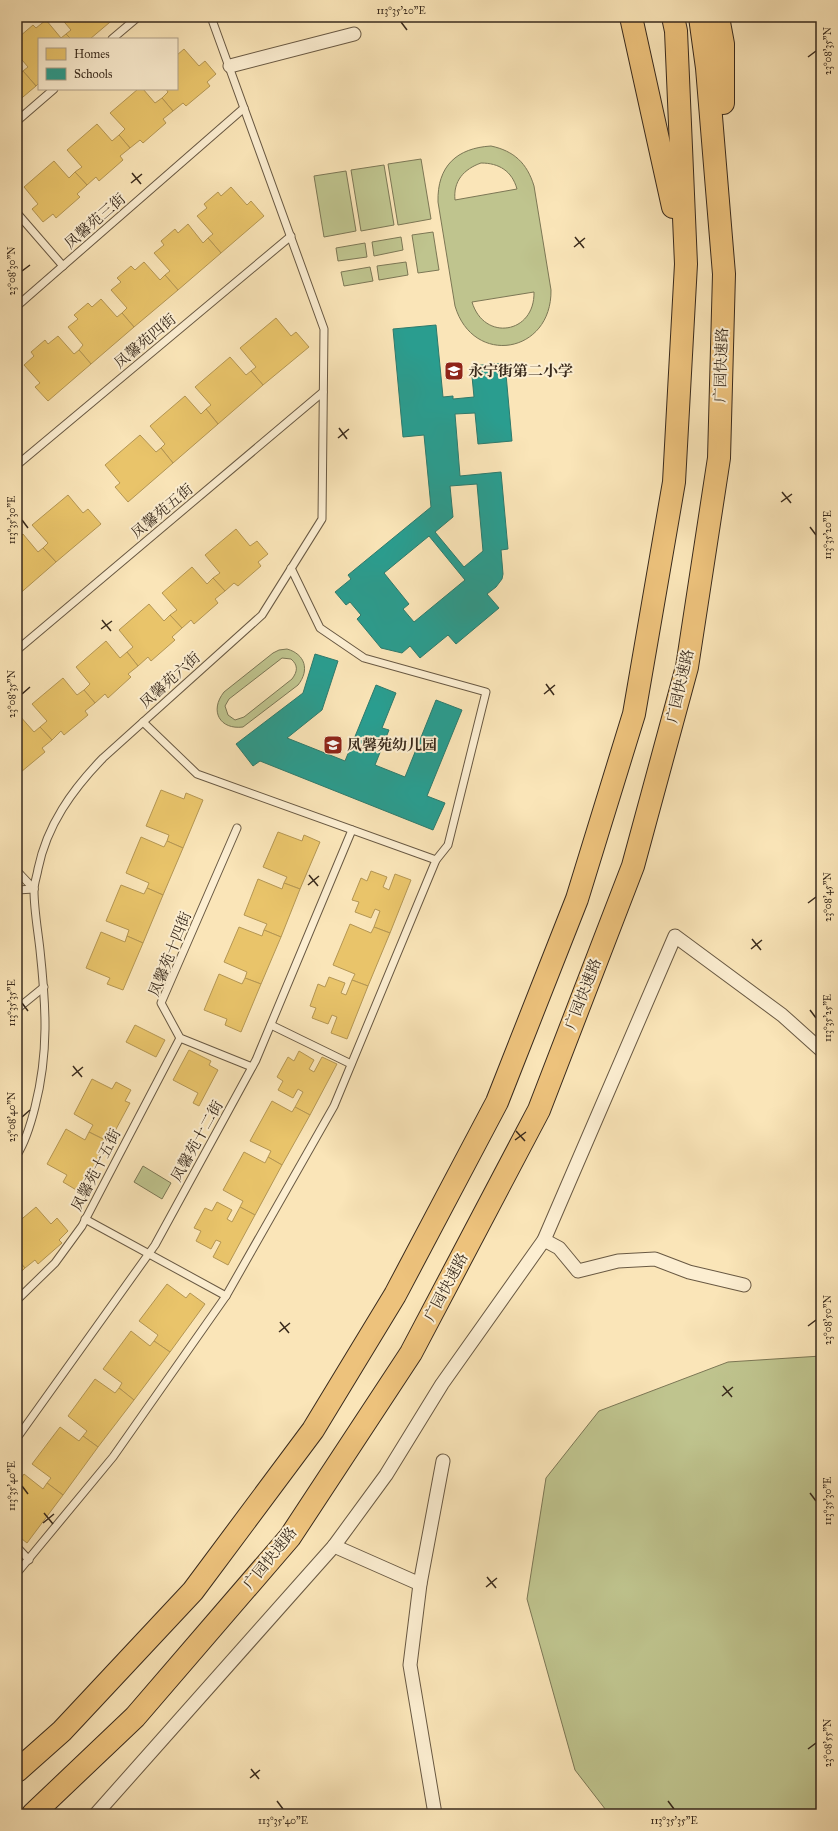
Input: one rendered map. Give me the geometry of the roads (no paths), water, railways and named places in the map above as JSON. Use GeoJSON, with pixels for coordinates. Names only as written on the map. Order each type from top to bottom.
{"type":"FeatureCollection","features":[{"type":"Feature","properties":{"kind":"highway"},"geometry":{"type":"LineString","coordinates":[[631,17],[686,264]]}},
{"type":"Feature","properties":{"kind":"highway"},"geometry":{"type":"LineString","coordinates":[[17,1771],[62,1731],[193,1591],[313,1430],[395,1295],[497,1102],[577,899],[634,714],[674,482],[686,264],[676,38],[673,17]]}},
{"type":"Feature","properties":{"kind":"highway","name":"广园快速路"},"geometry":{"type":"LineString","coordinates":[[33,1814],[135,1717],[290,1537],[411,1353],[539,1110],[633,866],[687,667],[719,458],[724,274],[707,68],[700,17]]}},
{"type":"Feature","properties":{"kind":"highway"},"geometry":{"type":"LineString","coordinates":[[718,17],[723,44],[724,274]]}},
{"type":"Feature","properties":{"kind":"highway"},"geometry":{"type":"LineString","coordinates":[[38,1814],[135,1717]]}},
{"type":"Feature","properties":{"kind":"street"},"geometry":{"type":"LineString","coordinates":[[230,66],[354,34]]}},
{"type":"Feature","properties":{"kind":"street"},"geometry":{"type":"LineString","coordinates":[[96,1814],[334,1546],[386,1475],[442,1384],[544,1240],[675,936],[782,1015],[821,1050]]}},
{"type":"Feature","properties":{"kind":"street"},"geometry":{"type":"LineString","coordinates":[[544,1240],[559,1248],[578,1271],[618,1261],[655,1259],[689,1272],[744,1285]]}},
{"type":"Feature","properties":{"kind":"street"},"geometry":{"type":"LineString","coordinates":[[435,1814],[410,1665],[420,1584],[443,1461]]}},
{"type":"Feature","properties":{"kind":"street"},"geometry":{"type":"LineString","coordinates":[[334,1546],[420,1584]]}},
{"type":"Feature","properties":{"kind":"lane"},"geometry":{"type":"LineString","coordinates":[[113,38],[138,17]]}},
{"type":"Feature","properties":{"kind":"lane","name":"凤馨苑六街"},"geometry":{"type":"LineString","coordinates":[[17,1155],[31,1123],[39,1093],[45,1058],[46,1023],[44,987],[34,889],[40,860],[47,838],[64,804],[82,780],[103,758],[262,615],[322,519],[324,329],[211,17]]}},
{"type":"Feature","properties":{"kind":"lane"},"geometry":{"type":"LineString","coordinates":[[17,121],[53,90]]}},
{"type":"Feature","properties":{"kind":"lane","name":"凤馨苑三街"},"geometry":{"type":"LineString","coordinates":[[17,306],[244,108]]}},
{"type":"Feature","properties":{"kind":"lane"},"geometry":{"type":"LineString","coordinates":[[17,213],[63,266]]}},
{"type":"Feature","properties":{"kind":"lane","name":"凤馨苑四街"},"geometry":{"type":"LineString","coordinates":[[17,465],[290,236]]}},
{"type":"Feature","properties":{"kind":"lane","name":"凤馨苑五街"},"geometry":{"type":"LineString","coordinates":[[17,650],[323,392]]}},
{"type":"Feature","properties":{"kind":"lane"},"geometry":{"type":"LineString","coordinates":[[17,1573],[113,1457],[226,1296],[334,1106],[436,860],[448,845],[486,692],[364,658],[320,628],[292,568]]}},
{"type":"Feature","properties":{"kind":"lane"},"geometry":{"type":"LineString","coordinates":[[142,722],[197,774],[436,860]]}},
{"type":"Feature","properties":{"kind":"lane","name":"凤馨苑十四街"},"geometry":{"type":"LineString","coordinates":[[180,1038],[161,1003],[237,828]]}},
{"type":"Feature","properties":{"kind":"lane","name":"凤馨苑十二街"},"geometry":{"type":"LineString","coordinates":[[17,1438],[149,1254],[252,1067],[352,830]]}},
{"type":"Feature","properties":{"kind":"lane"},"geometry":{"type":"LineString","coordinates":[[17,871],[34,889]]}},
{"type":"Feature","properties":{"kind":"lane"},"geometry":{"type":"LineString","coordinates":[[17,890],[34,889]]}},
{"type":"Feature","properties":{"kind":"lane"},"geometry":{"type":"LineString","coordinates":[[17,1009],[44,987]]}},
{"type":"Feature","properties":{"kind":"lane"},"geometry":{"type":"LineString","coordinates":[[271,1025],[351,1064]]}},
{"type":"Feature","properties":{"kind":"lane"},"geometry":{"type":"LineString","coordinates":[[180,1038],[252,1067]]}},
{"type":"Feature","properties":{"kind":"lane","name":"凤馨苑十五街"},"geometry":{"type":"LineString","coordinates":[[17,1300],[55,1263],[85,1219],[180,1038]]}},
{"type":"Feature","properties":{"kind":"lane"},"geometry":{"type":"LineString","coordinates":[[85,1219],[226,1296]]}},
{"type":"Feature","properties":{"kind":"lane"},"geometry":{"type":"LineString","coordinates":[[17,1546],[29,1560]]}},
{"type":"Feature","properties":{"kind":"place","name":"永宁街第二小学"},"geometry":{"type":"Point","coordinates":[454,371]}},
{"type":"Feature","properties":{"kind":"place","name":"凤馨苑幼儿园"},"geometry":{"type":"Point","coordinates":[333,745]}}]}
